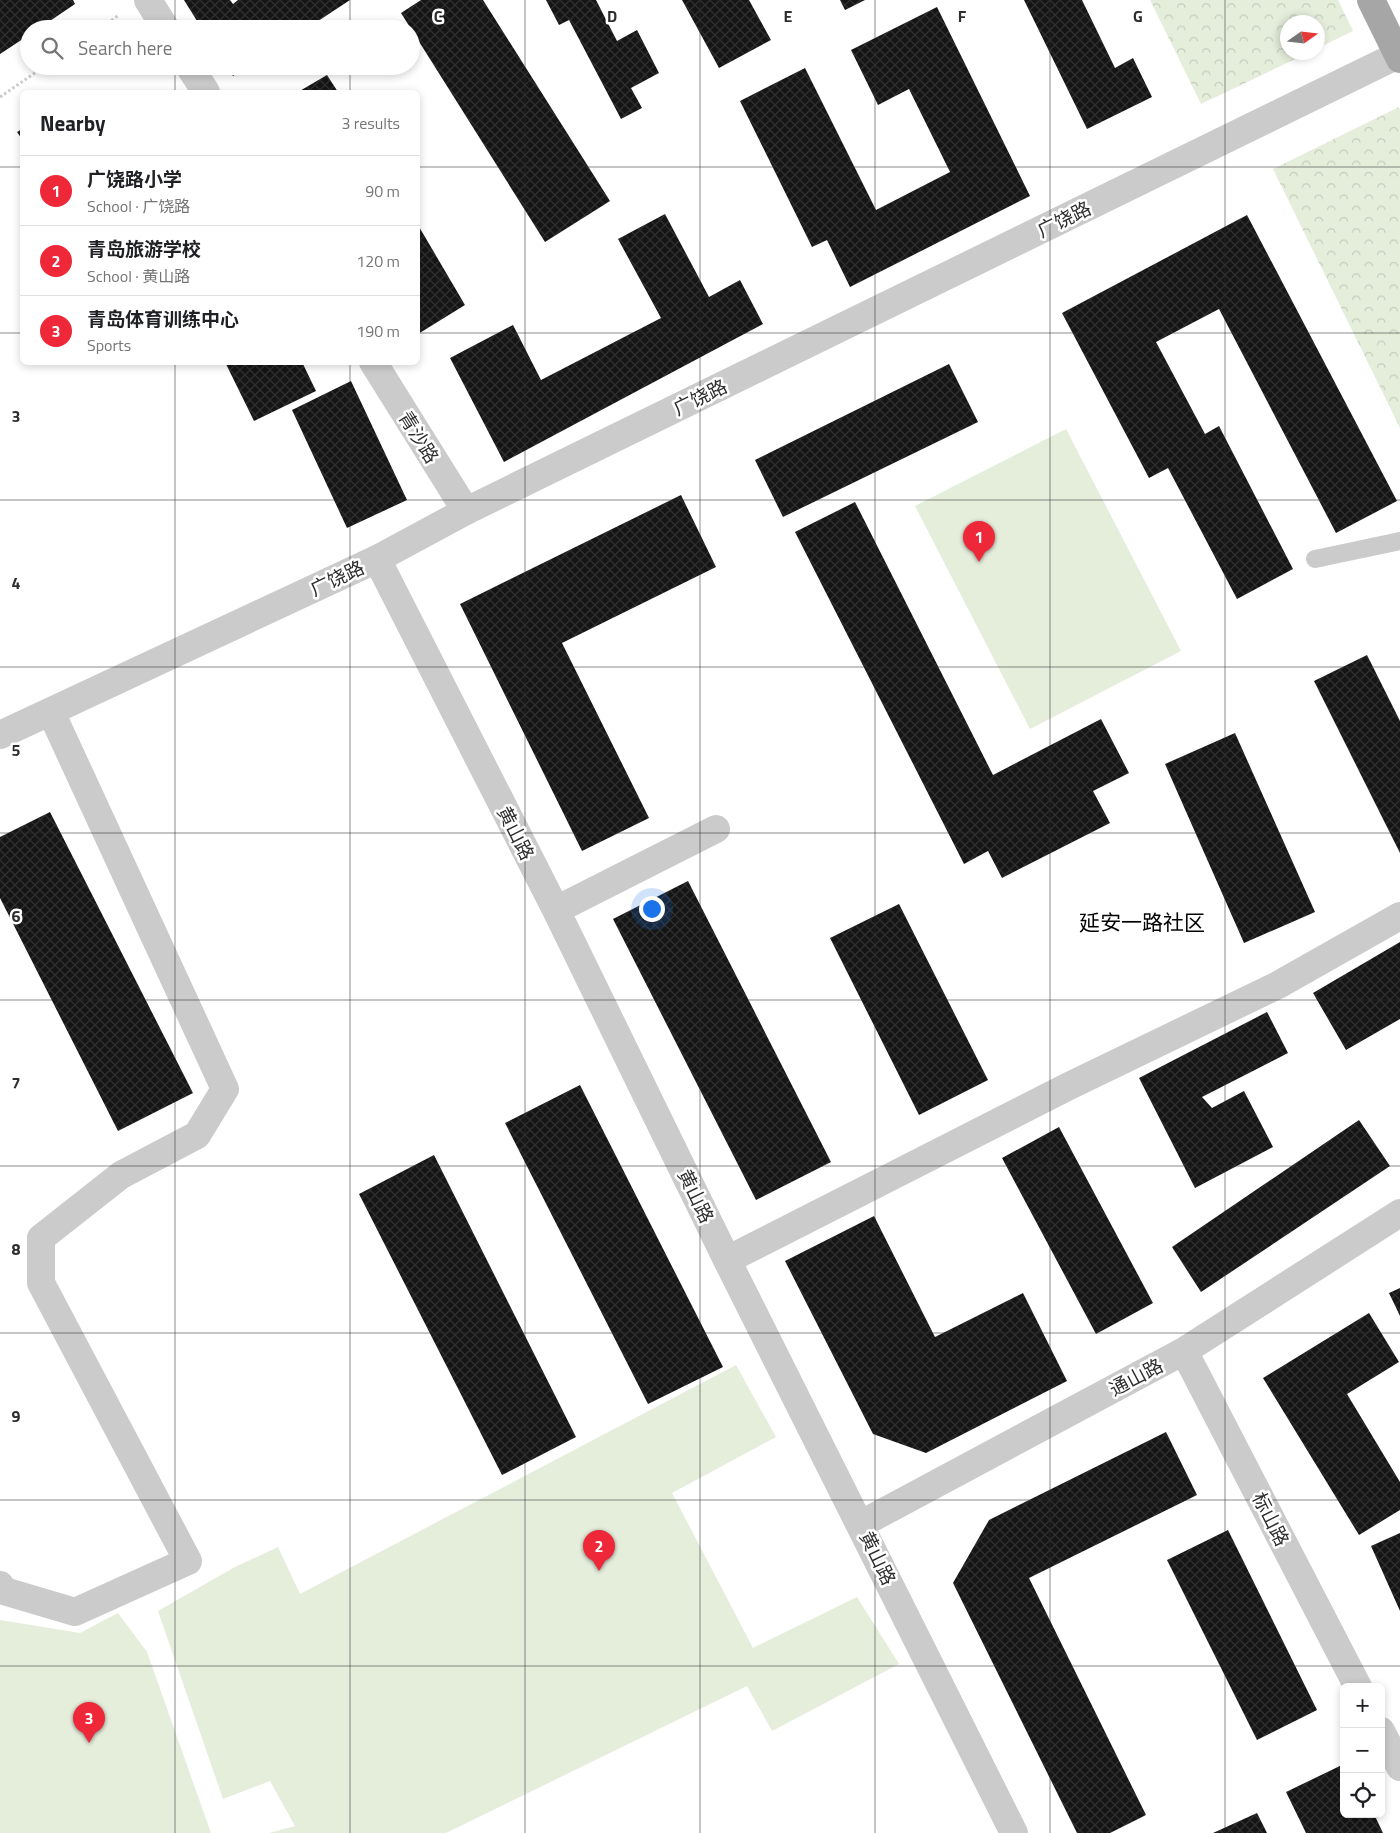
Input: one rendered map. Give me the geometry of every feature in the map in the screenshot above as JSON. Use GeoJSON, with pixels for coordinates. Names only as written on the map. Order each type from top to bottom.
{"type":"FeatureCollection","features":[{"type":"Feature","properties":{"kind":"main road"},"geometry":{"type":"LineString","coordinates":[[1371,0],[1399,57]]}},
{"type":"Feature","properties":{"kind":"street"},"geometry":{"type":"LineString","coordinates":[[148,0],[160,20]]}},
{"type":"Feature","properties":{"kind":"street","name":"广饶路"},"geometry":{"type":"LineString","coordinates":[[0,735],[377,559],[466,511],[1399,57]]}},
{"type":"Feature","properties":{"kind":"street"},"geometry":{"type":"LineString","coordinates":[[195,75],[205,90]]}},
{"type":"Feature","properties":{"kind":"street","name":"青沙路"},"geometry":{"type":"LineString","coordinates":[[375,365],[466,511]]}},
{"type":"Feature","properties":{"kind":"street","name":"黄山路"},"geometry":{"type":"LineString","coordinates":[[377,559],[556,910],[727,1260],[861,1524],[1014,1833]]}},
{"type":"Feature","properties":{"kind":"street"},"geometry":{"type":"LineString","coordinates":[[0,1585],[4,1591],[75,1612],[188,1561],[41,1283],[41,1238],[121,1175],[197,1135],[225,1089],[51,712]]}},
{"type":"Feature","properties":{"kind":"street"},"geometry":{"type":"LineString","coordinates":[[556,910],[716,829]]}},
{"type":"Feature","properties":{"kind":"street"},"geometry":{"type":"LineString","coordinates":[[727,1260],[1058,1092],[1278,985],[1400,916]]}},
{"type":"Feature","properties":{"kind":"street","name":"通山路"},"geometry":{"type":"LineString","coordinates":[[861,1524],[1184,1352],[1400,1213]]}},
{"type":"Feature","properties":{"kind":"street","name":"标山路"},"geometry":{"type":"LineString","coordinates":[[1184,1352],[1356,1683]]}},
{"type":"Feature","properties":{"kind":"street"},"geometry":{"type":"LineString","coordinates":[[1385,1739],[1400,1767]]}},
{"type":"Feature","properties":{"kind":"lane"},"geometry":{"type":"LineString","coordinates":[[1314,559],[1400,541]]}},
{"type":"Feature","properties":{"kind":"path"},"geometry":{"type":"LineString","coordinates":[[0,97],[31,75]]}},
{"type":"Feature","properties":{"kind":"green space"},"geometry":{"type":"Polygon","coordinates":[[[1150,0],[1338,0],[1353,31],[1325,45],[1325,15],[1280,15],[1280,60],[1293,60],[1201,104],[1150,0]]]}},
{"type":"Feature","properties":{"kind":"green space"},"geometry":{"type":"Polygon","coordinates":[[[1399,107],[1400,110],[1400,428],[1273,169],[1399,107]]]}},
{"type":"Feature","properties":{"kind":"green space"},"geometry":{"type":"Polygon","coordinates":[[[1066,429],[1181,651],[1030,729],[915,506],[1066,429]]]}},
{"type":"Feature","properties":{"kind":"green space"},"geometry":{"type":"Polygon","coordinates":[[[736,1365],[776,1437],[672,1493],[753,1648],[857,1597],[899,1664],[772,1731],[747,1686],[446,1833],[269,1833],[295,1826],[270,1781],[223,1799],[158,1611],[235,1567],[278,1547],[300,1594],[736,1365]]]}},
{"type":"Feature","properties":{"kind":"green space"},"geometry":{"type":"Polygon","coordinates":[[[118,1613],[147,1652],[211,1833],[0,1833],[0,1620],[80,1633],[118,1613]]]}},
{"type":"Feature","properties":{"kind":"building"},"geometry":{"type":"Polygon","coordinates":[[[0,0],[73,0],[75,4],[51,20],[20,20],[20,41],[0,54],[0,0]]]}},
{"type":"Feature","properties":{"kind":"building"},"geometry":{"type":"Polygon","coordinates":[[[184,0],[230,0],[233,4],[238,0],[350,0],[320,20],[196,20],[184,0]]]}},
{"type":"Feature","properties":{"kind":"building"},"geometry":{"type":"Polygon","coordinates":[[[421,0],[483,0],[610,201],[545,242],[420,43],[420,20],[405,20],[401,13],[421,0]]]}},
{"type":"Feature","properties":{"kind":"building"},"geometry":{"type":"Polygon","coordinates":[[[546,0],[596,0],[617,41],[637,30],[659,73],[631,88],[642,108],[621,119],[569,20],[559,25],[546,0]]]}},
{"type":"Feature","properties":{"kind":"building"},"geometry":{"type":"Polygon","coordinates":[[[682,0],[749,0],[771,40],[719,68],[682,0]]]}},
{"type":"Feature","properties":{"kind":"building"},"geometry":{"type":"Polygon","coordinates":[[[840,0],[865,0],[845,10],[840,0]]]}},
{"type":"Feature","properties":{"kind":"building"},"geometry":{"type":"Polygon","coordinates":[[[1024,0],[1082,0],[1115,68],[1133,58],[1152,97],[1087,129],[1024,0]]]}},
{"type":"Feature","properties":{"kind":"building"},"geometry":{"type":"Polygon","coordinates":[[[937,7],[1030,196],[850,287],[827,240],[812,247],[740,101],[805,68],[876,210],[950,172],[909,89],[878,105],[851,50],[937,7]]]}},
{"type":"Feature","properties":{"kind":"building"},"geometry":{"type":"Polygon","coordinates":[[[327,75],[337,90],[301,90],[327,75]]]}},
{"type":"Feature","properties":{"kind":"building"},"geometry":{"type":"Polygon","coordinates":[[[665,214],[709,297],[740,280],[763,324],[504,462],[450,358],[513,325],[541,380],[661,318],[618,239],[665,214]]]}},
{"type":"Feature","properties":{"kind":"building"},"geometry":{"type":"Polygon","coordinates":[[[1247,215],[1397,501],[1336,533],[1219,309],[1156,342],[1205,434],[1219,426],[1293,569],[1237,599],[1168,468],[1149,478],[1062,313],[1247,215]]]}},
{"type":"Feature","properties":{"kind":"building"},"geometry":{"type":"Polygon","coordinates":[[[420,228],[465,305],[420,333],[420,228]]]}},
{"type":"Feature","properties":{"kind":"building"},"geometry":{"type":"Polygon","coordinates":[[[949,364],[978,422],[783,517],[755,460],[949,364]]]}},
{"type":"Feature","properties":{"kind":"building"},"geometry":{"type":"Polygon","coordinates":[[[226,365],[303,365],[316,391],[254,421],[226,365]]]}},
{"type":"Feature","properties":{"kind":"building"},"geometry":{"type":"Polygon","coordinates":[[[351,381],[407,500],[347,528],[292,410],[351,381]]]}},
{"type":"Feature","properties":{"kind":"building"},"geometry":{"type":"Polygon","coordinates":[[[681,495],[716,567],[562,643],[649,818],[582,851],[460,604],[681,495]]]}},
{"type":"Feature","properties":{"kind":"building"},"geometry":{"type":"Polygon","coordinates":[[[855,502],[993,775],[1101,719],[1129,773],[1093,791],[1110,823],[1002,878],[988,851],[964,864],[795,532],[855,502]]]}},
{"type":"Feature","properties":{"kind":"building"},"geometry":{"type":"Polygon","coordinates":[[[1367,655],[1400,721],[1400,853],[1314,681],[1367,655]]]}},
{"type":"Feature","properties":{"kind":"building"},"geometry":{"type":"Polygon","coordinates":[[[1235,733],[1315,912],[1244,943],[1165,764],[1235,733]]]}},
{"type":"Feature","properties":{"kind":"building"},"geometry":{"type":"Polygon","coordinates":[[[50,812],[193,1093],[118,1131],[0,898],[0,837],[50,812]]]}},
{"type":"Feature","properties":{"kind":"building"},"geometry":{"type":"Polygon","coordinates":[[[688,881],[831,1162],[756,1200],[613,919],[688,881]]]}},
{"type":"Feature","properties":{"kind":"building"},"geometry":{"type":"Polygon","coordinates":[[[899,904],[988,1080],[919,1115],[830,938],[899,904]]]}},
{"type":"Feature","properties":{"kind":"building"},"geometry":{"type":"Polygon","coordinates":[[[1400,942],[1400,1019],[1346,1050],[1313,993],[1400,942]]]}},
{"type":"Feature","properties":{"kind":"building"},"geometry":{"type":"Polygon","coordinates":[[[1267,1012],[1288,1053],[1202,1097],[1212,1108],[1244,1091],[1273,1147],[1195,1188],[1139,1078],[1267,1012]]]}},
{"type":"Feature","properties":{"kind":"building"},"geometry":{"type":"Polygon","coordinates":[[[580,1085],[723,1367],[648,1404],[505,1123],[580,1085]]]}},
{"type":"Feature","properties":{"kind":"building"},"geometry":{"type":"Polygon","coordinates":[[[1359,1120],[1390,1166],[1201,1292],[1172,1247],[1359,1120]]]}},
{"type":"Feature","properties":{"kind":"building"},"geometry":{"type":"Polygon","coordinates":[[[1059,1127],[1153,1303],[1096,1334],[1002,1158],[1059,1127]]]}},
{"type":"Feature","properties":{"kind":"building"},"geometry":{"type":"Polygon","coordinates":[[[434,1155],[576,1437],[502,1475],[359,1194],[434,1155]]]}},
{"type":"Feature","properties":{"kind":"building"},"geometry":{"type":"Polygon","coordinates":[[[874,1216],[935,1337],[1023,1293],[1067,1381],[926,1453],[873,1434],[785,1261],[874,1216]]]}},
{"type":"Feature","properties":{"kind":"building"},"geometry":{"type":"Polygon","coordinates":[[[1400,1288],[1400,1316],[1389,1293],[1400,1288]]]}},
{"type":"Feature","properties":{"kind":"building"},"geometry":{"type":"Polygon","coordinates":[[[1369,1313],[1399,1362],[1347,1394],[1400,1482],[1400,1510],[1359,1535],[1263,1378],[1369,1313]]]}},
{"type":"Feature","properties":{"kind":"building"},"geometry":{"type":"Polygon","coordinates":[[[1166,1432],[1197,1495],[1029,1578],[1146,1815],[1110,1833],[1077,1833],[953,1583],[989,1520],[1166,1432]]]}},
{"type":"Feature","properties":{"kind":"building"},"geometry":{"type":"Polygon","coordinates":[[[1228,1530],[1317,1710],[1257,1740],[1167,1560],[1228,1530]]]}},
{"type":"Feature","properties":{"kind":"building"},"geometry":{"type":"Polygon","coordinates":[[[1400,1533],[1400,1611],[1371,1546],[1400,1533]]]}},
{"type":"Feature","properties":{"kind":"building"},"geometry":{"type":"Polygon","coordinates":[[[1340,1766],[1340,1818],[1376,1818],[1383,1833],[1306,1833],[1286,1792],[1340,1766]]]}},
{"type":"Feature","properties":{"kind":"building"},"geometry":{"type":"Polygon","coordinates":[[[1257,1813],[1267,1833],[1213,1833],[1257,1813]]]}},
{"type":"Feature","properties":{"kind":"place","name":"广饶路小学"},"geometry":{"type":"Point","coordinates":[979,562]}},
{"type":"Feature","properties":{"kind":"place","name":"青岛旅游学校"},"geometry":{"type":"Point","coordinates":[599,1571]}},
{"type":"Feature","properties":{"kind":"place","name":"青岛体育训练中心"},"geometry":{"type":"Point","coordinates":[89,1743]}},
{"type":"Feature","properties":{"kind":"district","name":"延安一路社区"},"geometry":{"type":"Point","coordinates":[1142,923]}}]}
